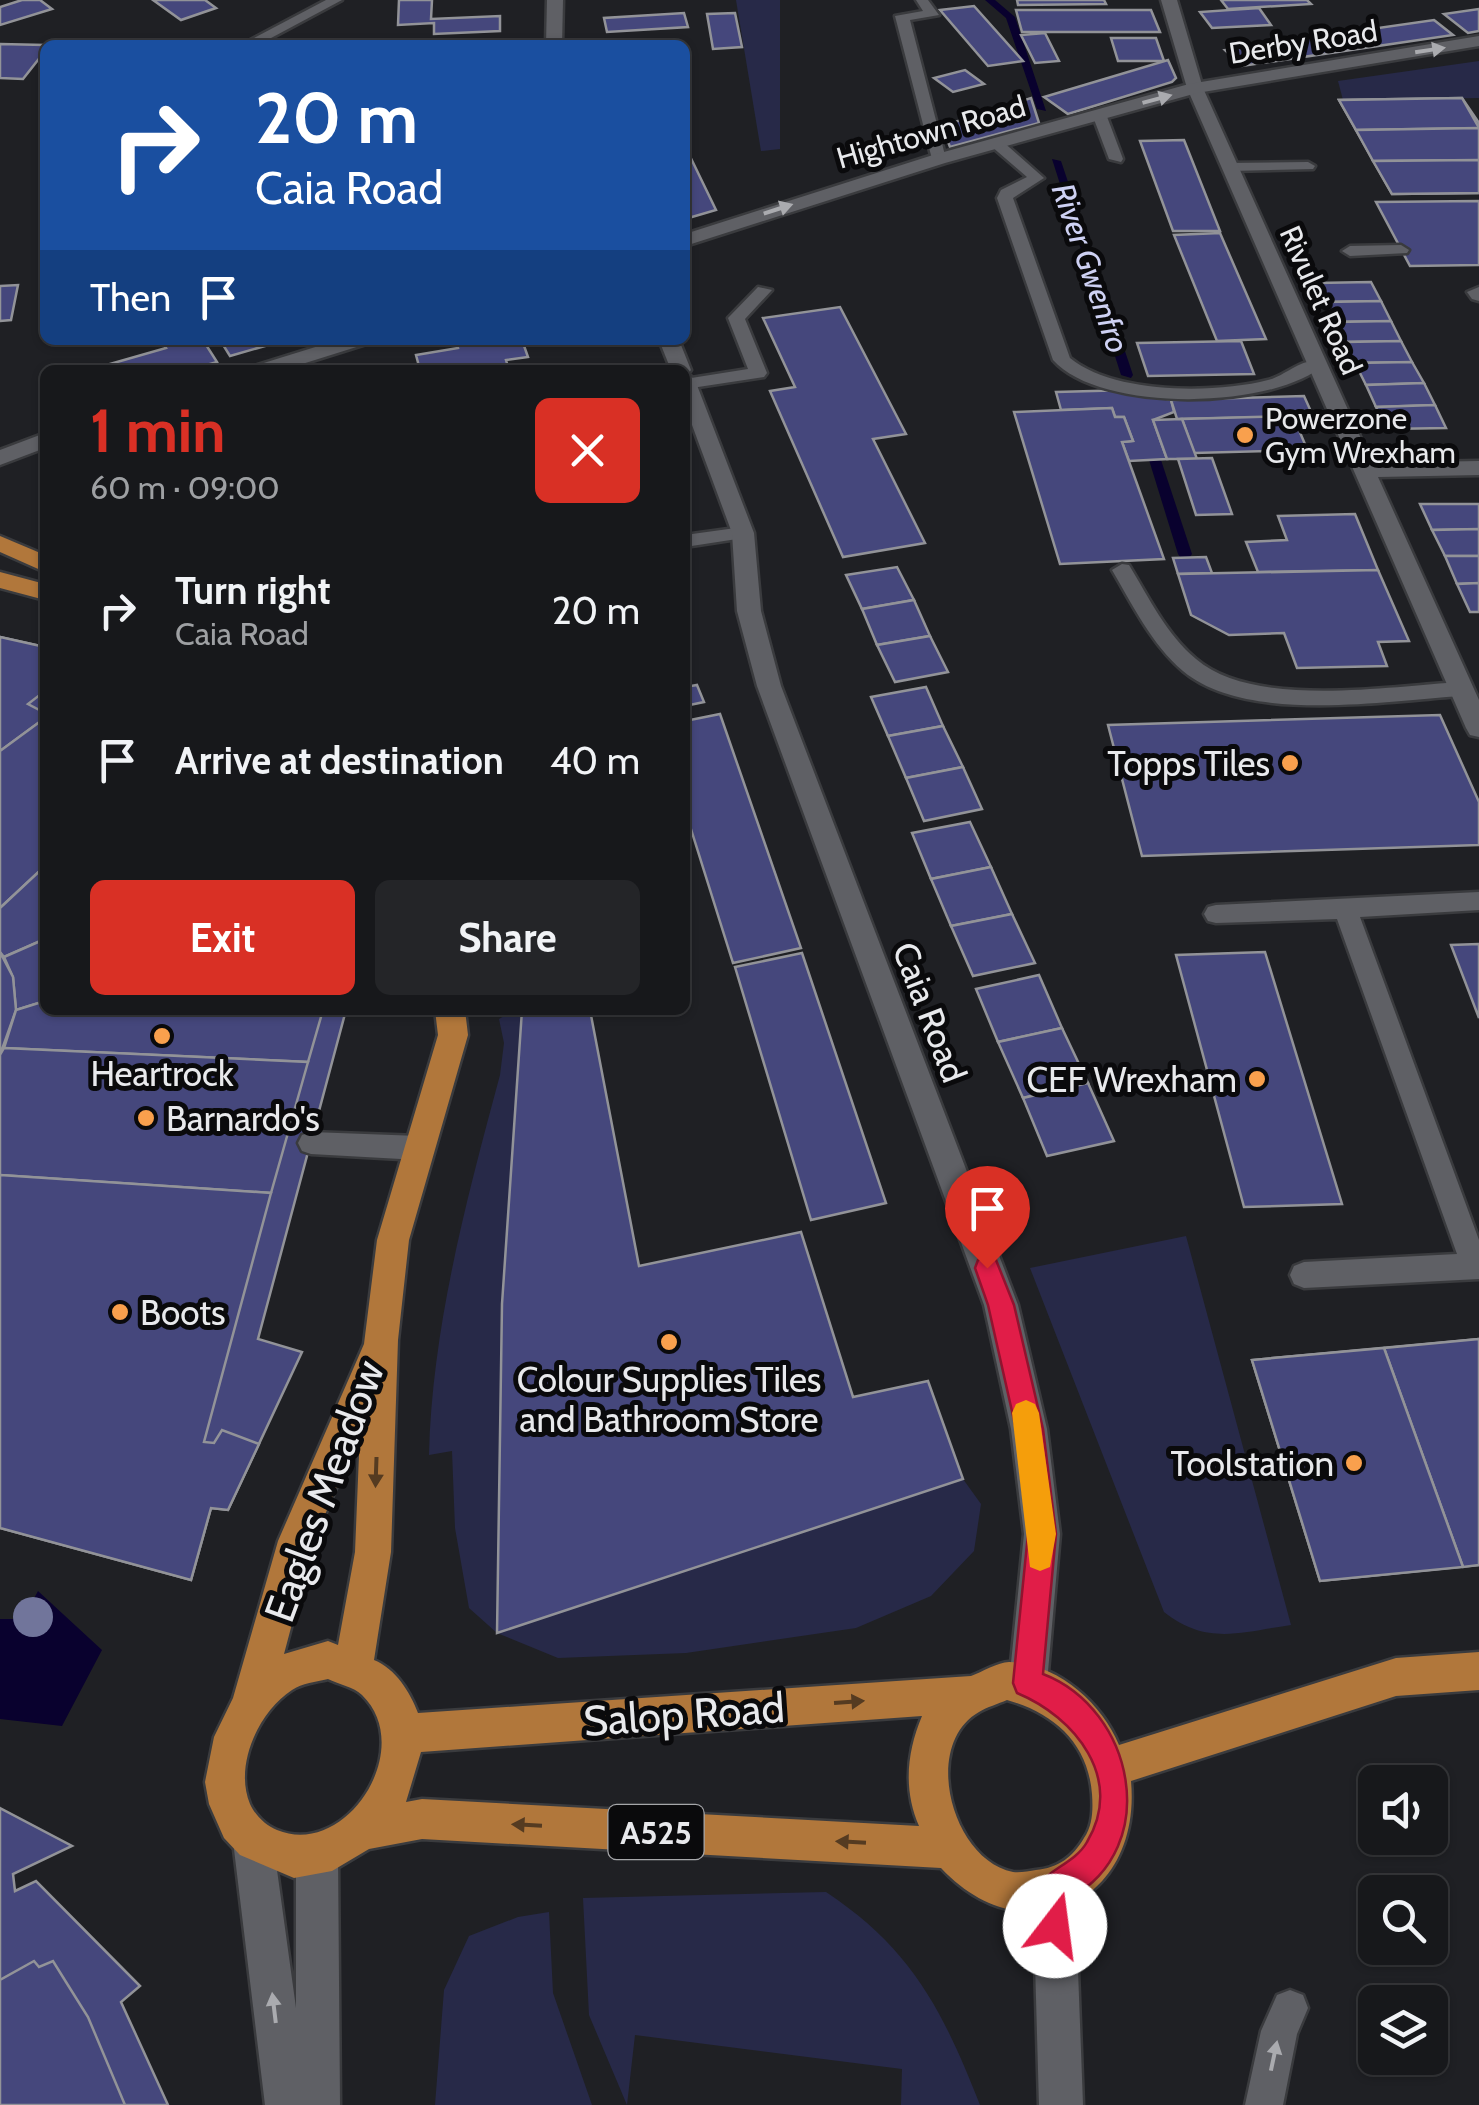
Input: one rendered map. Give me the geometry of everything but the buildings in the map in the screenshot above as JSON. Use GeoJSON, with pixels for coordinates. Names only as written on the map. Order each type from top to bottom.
{"type":"FeatureCollection","features":[{"type":"Feature","properties":{"kind":"main road"},"geometry":{"type":"LineString","coordinates":[[0,543],[40,562]]}},
{"type":"Feature","properties":{"kind":"main road"},"geometry":{"type":"LineString","coordinates":[[0,580],[40,591]]}},
{"type":"Feature","properties":{"kind":"main road","name":"Eagles Meadow"},"geometry":{"type":"LineString","coordinates":[[354,1665],[373,1552],[381,1340],[393,1240],[453,1035],[451,1015]]}},
{"type":"Feature","properties":{"kind":"main road","name":"Eagles Meadow"},"geometry":{"type":"LineString","coordinates":[[252,1701],[296,1541],[381,1340]]}},
{"type":"Feature","properties":{"kind":"main road"},"geometry":{"type":"LineString","coordinates":[[328,1660],[354,1665],[378,1680],[394,1704],[403,1734],[402,1760],[395,1786],[364,1830],[317,1856],[293,1857],[253,1840],[235,1814],[226,1782],[228,1753],[236,1726],[252,1701],[274,1679],[301,1666],[328,1660]]}},
{"type":"Feature","properties":{"kind":"main road"},"geometry":{"type":"LineString","coordinates":[[1110,1768],[1396,1677],[1479,1672]]}},
{"type":"Feature","properties":{"kind":"main road"},"geometry":{"type":"LineString","coordinates":[[1028,1683],[1054,1693],[1079,1712],[1098,1738],[1110,1768],[1114,1799],[1110,1829],[1097,1856],[1078,1876],[1054,1890],[1025,1893],[997,1887],[970,1872],[948,1848],[932,1814],[926,1778],[929,1744],[944,1714],[966,1693],[986,1684],[1028,1683]]}},
{"type":"Feature","properties":{"kind":"main road","name":"Salop Road"},"geometry":{"type":"LineString","coordinates":[[403,1734],[966,1693]]}},
{"type":"Feature","properties":{"kind":"main road","name":"A525"},"geometry":{"type":"LineString","coordinates":[[364,1830],[422,1819],[948,1848]]}},
{"type":"Feature","properties":{"kind":"street"},"geometry":{"type":"LineString","coordinates":[[554,40],[555,0]]}},
{"type":"Feature","properties":{"kind":"street","name":"Rivulet Road"},"geometry":{"type":"LineString","coordinates":[[1169,0],[1195,88],[1479,728]]}},
{"type":"Feature","properties":{"kind":"street","name":"Derby Road"},"geometry":{"type":"LineString","coordinates":[[1195,88],[1479,42]]}},
{"type":"Feature","properties":{"kind":"street","name":"Hightown Road"},"geometry":{"type":"LineString","coordinates":[[690,238],[938,159],[1195,88]]}},
{"type":"Feature","properties":{"kind":"street"},"geometry":{"type":"LineString","coordinates":[[277,365],[343,345]]}},
{"type":"Feature","properties":{"kind":"street","name":"Caia Road"},"geometry":{"type":"LineString","coordinates":[[690,393],[734,501],[742,533],[749,612],[769,686],[1001,1305],[1029,1429],[1042,1534],[1028,1683]]}},
{"type":"Feature","properties":{"kind":"street"},"geometry":{"type":"LineString","coordinates":[[0,458],[40,442]]}},
{"type":"Feature","properties":{"kind":"street"},"geometry":{"type":"LineString","coordinates":[[1364,470],[1479,468]]}},
{"type":"Feature","properties":{"kind":"street"},"geometry":{"type":"LineString","coordinates":[[253,1840],[287,2105]]}},
{"type":"Feature","properties":{"kind":"street"},"geometry":{"type":"LineString","coordinates":[[317,1856],[318,2105]]}},
{"type":"Feature","properties":{"kind":"street"},"geometry":{"type":"LineString","coordinates":[[1054,1890],[1061,2105]]}},
{"type":"Feature","properties":{"kind":"lane"},"geometry":{"type":"LineString","coordinates":[[258,40],[336,0]]}},
{"type":"Feature","properties":{"kind":"lane"},"geometry":{"type":"LineString","coordinates":[[922,0],[932,15],[902,16],[938,159]]}},
{"type":"Feature","properties":{"kind":"lane"},"geometry":{"type":"LineString","coordinates":[[1100,114],[1116,159]]}},
{"type":"Feature","properties":{"kind":"lane"},"geometry":{"type":"LineString","coordinates":[[996,143],[1037,178],[1005,198],[1062,360],[1070,370],[1138,390],[1188,392],[1270,386],[1316,364]]}},
{"type":"Feature","properties":{"kind":"lane"},"geometry":{"type":"LineString","coordinates":[[1230,168],[1308,166]]}},
{"type":"Feature","properties":{"kind":"lane"},"geometry":{"type":"LineString","coordinates":[[1350,251],[1401,250]]}},
{"type":"Feature","properties":{"kind":"lane"},"geometry":{"type":"LineString","coordinates":[[690,378],[758,374],[736,318],[764,290]]}},
{"type":"Feature","properties":{"kind":"lane"},"geometry":{"type":"LineString","coordinates":[[690,540],[742,533]]}},
{"type":"Feature","properties":{"kind":"lane"},"geometry":{"type":"LineString","coordinates":[[1122,570],[1154,623],[1199,673],[1252,693],[1462,689]]}},
{"type":"Feature","properties":{"kind":"lane"},"geometry":{"type":"LineString","coordinates":[[1216,914],[1479,901]]}},
{"type":"Feature","properties":{"kind":"lane"},"geometry":{"type":"LineString","coordinates":[[1304,1274],[1477,1266],[1345,908]]}},
{"type":"Feature","properties":{"kind":"lane"},"geometry":{"type":"LineString","coordinates":[[311,1143],[420,1148]]}},
{"type":"Feature","properties":{"kind":"lane"},"geometry":{"type":"LineString","coordinates":[[1264,2105],[1279,2031],[1290,2008]]}},
{"type":"Feature","properties":{"kind":"shaded area"},"geometry":{"type":"Polygon","coordinates":[[[736,0],[780,0],[780,149],[761,151],[736,0]]]}},
{"type":"Feature","properties":{"kind":"shaded area"},"geometry":{"type":"Polygon","coordinates":[[[1479,61],[1479,98],[1343,100],[1338,81],[1479,61]]]}},
{"type":"Feature","properties":{"kind":"shaded area"},"geometry":{"type":"Polygon","coordinates":[[[522,1015],[502,1304],[497,1632],[963,1479],[981,1504],[974,1551],[931,1596],[856,1628],[686,1653],[558,1658],[497,1633],[469,1608],[455,1528],[452,1451],[429,1455],[444,1311],[500,1075],[504,1043],[499,1019],[522,1015]]]}},
{"type":"Feature","properties":{"kind":"shaded area"},"geometry":{"type":"Polygon","coordinates":[[[1186,1236],[1291,1625],[1210,1633],[1180,1623],[1164,1612],[1030,1268],[1186,1236]]]}},
{"type":"Feature","properties":{"kind":"shaded area"},"geometry":{"type":"Polygon","coordinates":[[[38,1591],[102,1650],[62,1726],[0,1719],[0,1619],[23,1619],[38,1591]]]}},
{"type":"Feature","properties":{"kind":"shaded area"},"geometry":{"type":"Polygon","coordinates":[[[826,1892],[881,1936],[903,1960],[938,2011],[980,2105],[901,2105],[902,2069],[635,2035],[627,2105],[589,2015],[583,1898],[826,1892]]]}},
{"type":"Feature","properties":{"kind":"shaded area"},"geometry":{"type":"Polygon","coordinates":[[[549,1912],[553,1993],[592,2105],[435,2105],[444,1990],[469,1936],[518,1917],[549,1912]]]}},
{"type":"Feature","properties":{"kind":"waterway","name":"River Gwenfro"},"geometry":{"type":"LineString","coordinates":[[990,0],[1010,17],[1042,109]]}},
{"type":"Feature","properties":{"kind":"waterway","name":"River Gwenfro"},"geometry":{"type":"LineString","coordinates":[[1056,161],[1127,375]]}},
{"type":"Feature","properties":{"kind":"waterway","name":"River Gwenfro"},"geometry":{"type":"LineString","coordinates":[[1155,460],[1185,554]]}},
{"type":"Feature","properties":{"kind":"slow traffic"},"geometry":{"type":"LineString","coordinates":[[1026,1413],[1042,1534],[1040,1557]]}},
{"type":"Feature","properties":{"kind":"place","name":"Powerzone Gym Wrexham"},"geometry":{"type":"Point","coordinates":[1245,435]}},
{"type":"Feature","properties":{"kind":"place","name":"Topps Tiles"},"geometry":{"type":"Point","coordinates":[1290,763]}},
{"type":"Feature","properties":{"kind":"place","name":"Heartrock"},"geometry":{"type":"Point","coordinates":[162,1036]}},
{"type":"Feature","properties":{"kind":"place","name":"CEF Wrexham"},"geometry":{"type":"Point","coordinates":[1257,1079]}},
{"type":"Feature","properties":{"kind":"place","name":"Barnardo's"},"geometry":{"type":"Point","coordinates":[146,1118]}},
{"type":"Feature","properties":{"kind":"place","name":"Boots"},"geometry":{"type":"Point","coordinates":[120,1312]}},
{"type":"Feature","properties":{"kind":"place","name":"Colour Supplies Tiles and Bathroom Store"},"geometry":{"type":"Point","coordinates":[669,1342]}},
{"type":"Feature","properties":{"kind":"place","name":"Toolstation"},"geometry":{"type":"Point","coordinates":[1354,1463]}},
{"type":"Feature","properties":{"kind":"route"},"geometry":{"type":"LineString","coordinates":[[987,1268],[1001,1305],[1029,1429],[1042,1534],[1028,1683],[1054,1693],[1079,1712],[1098,1738],[1110,1768],[1114,1799],[1110,1829],[1097,1856],[1078,1876],[1054,1890],[1055,1926]]}}]}
